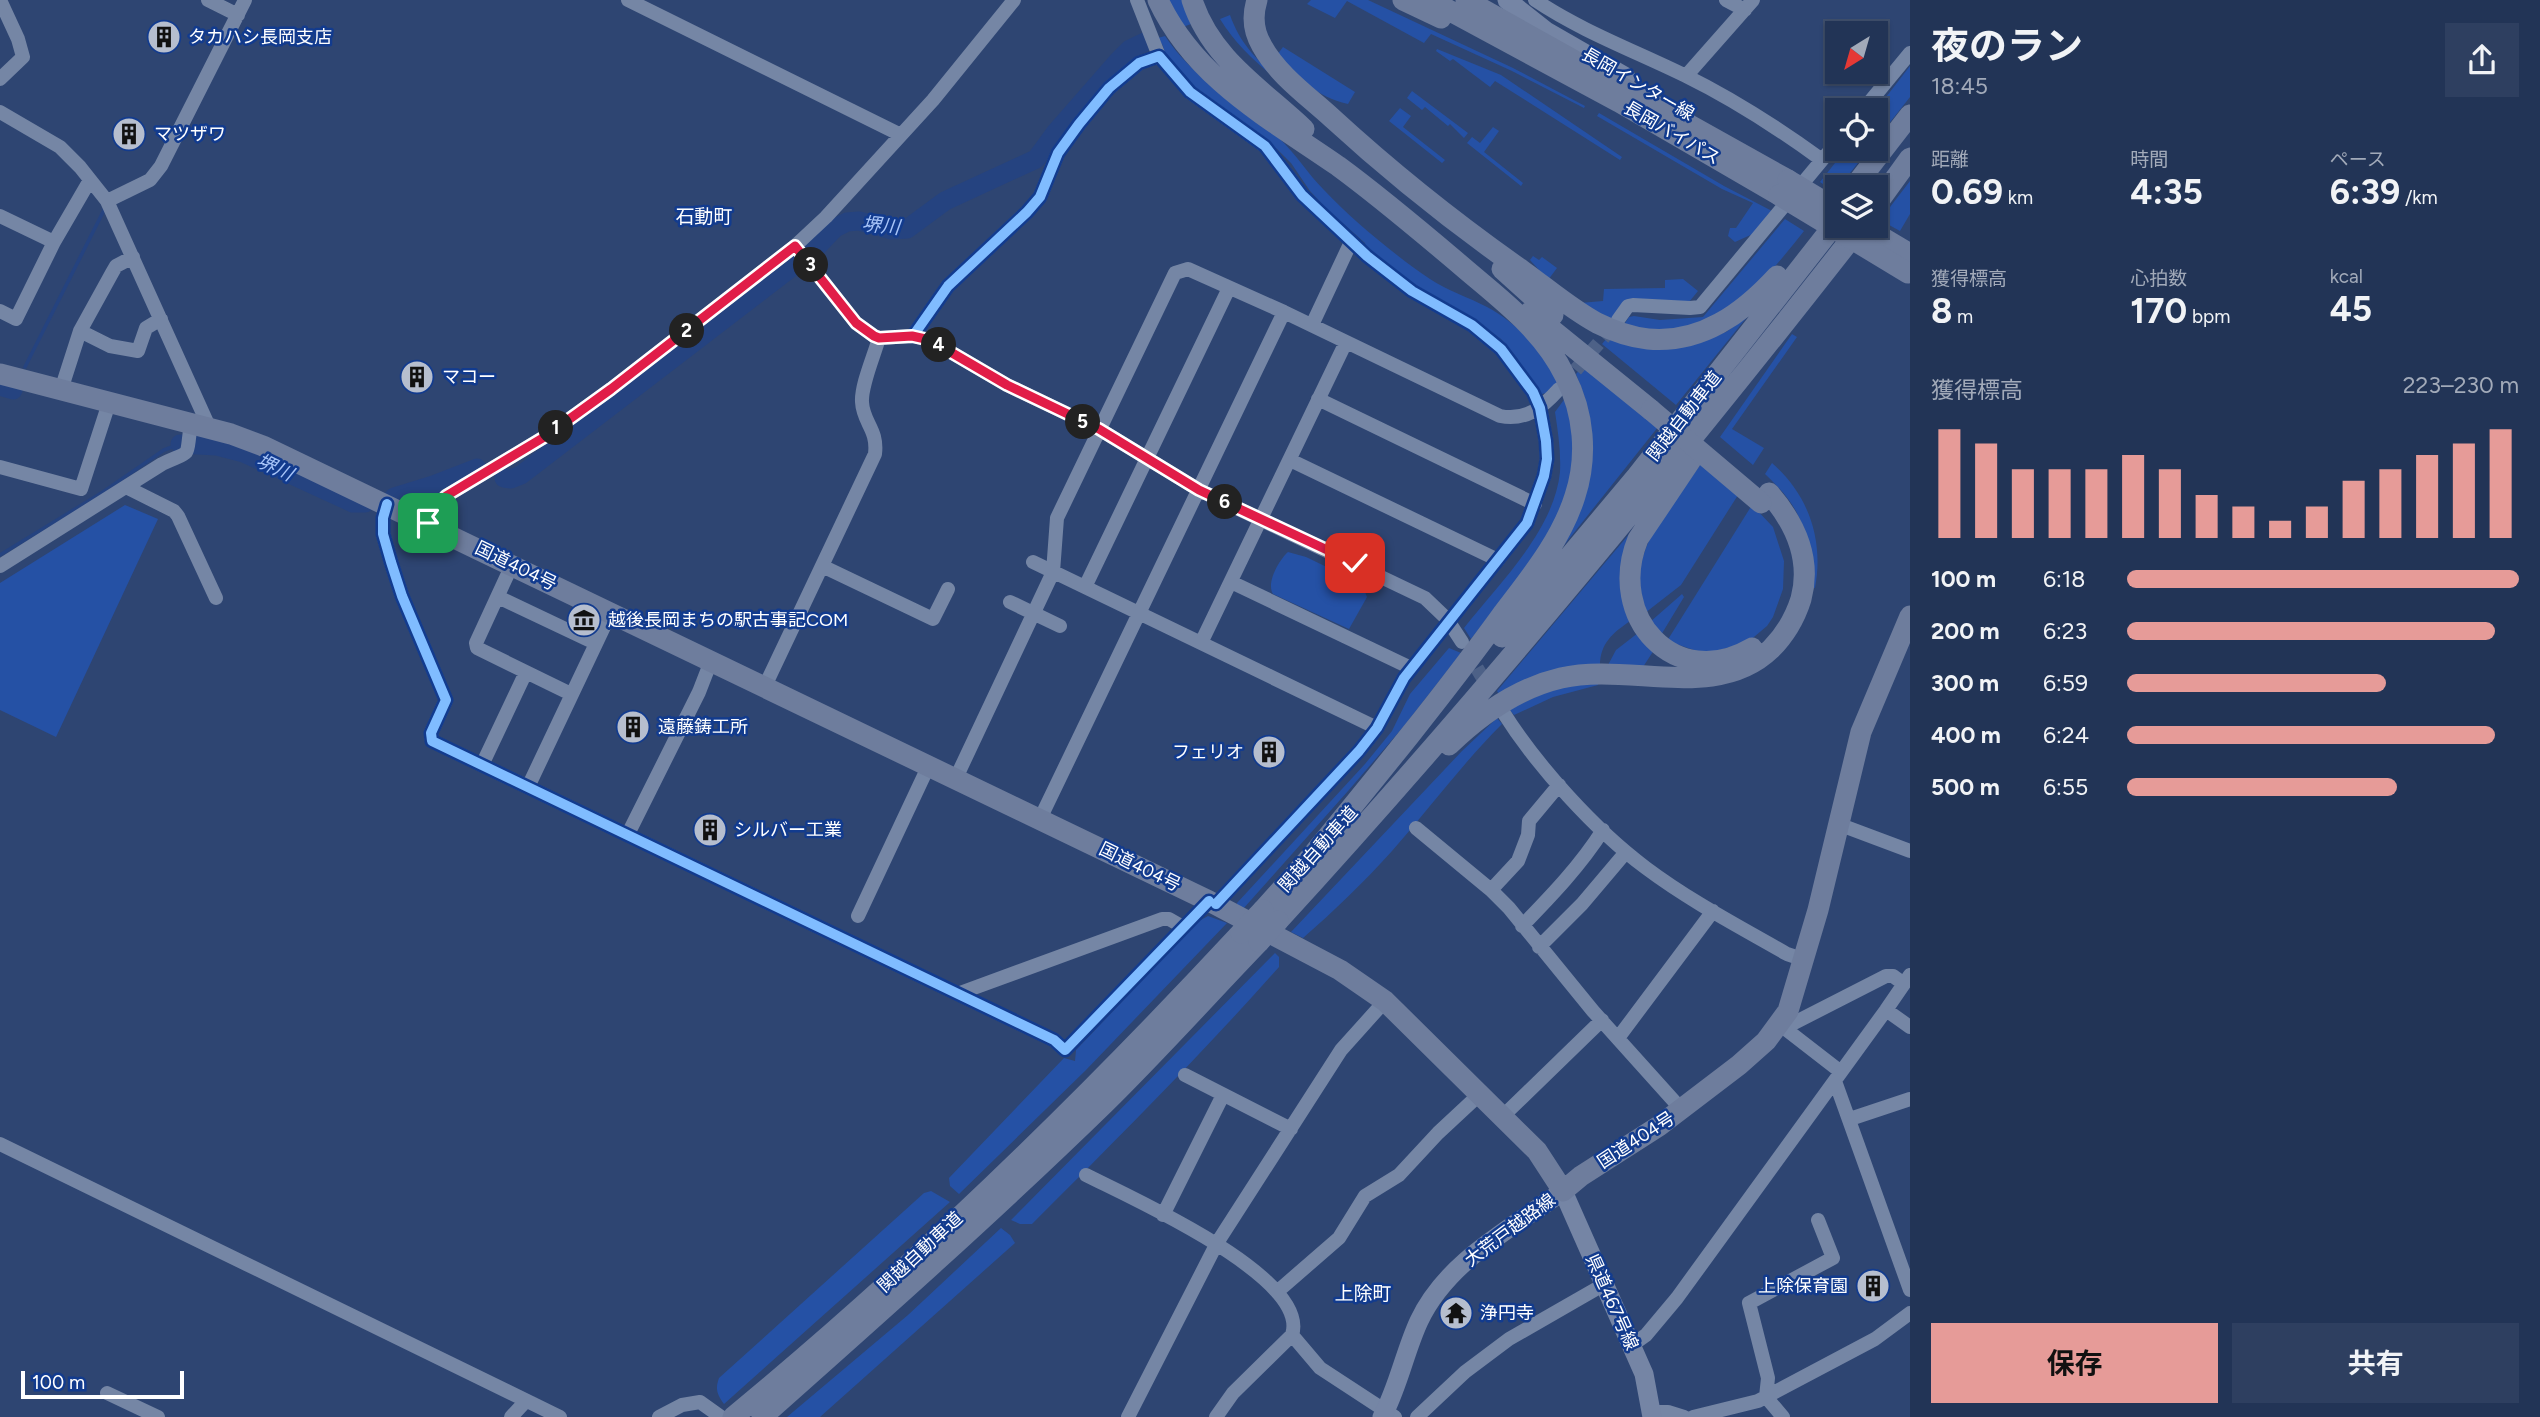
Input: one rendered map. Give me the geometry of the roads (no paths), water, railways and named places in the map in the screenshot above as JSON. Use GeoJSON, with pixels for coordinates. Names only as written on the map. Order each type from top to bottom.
{"type":"FeatureCollection","features":[{"type":"Feature","properties":{"kind":"highway"},"geometry":{"type":"LineString","coordinates":[[1158,0],[1177,36],[1209,73],[1356,180],[1519,315],[1556,359],[1578,408],[1583,443],[1580,476],[1564,525],[1450,684],[1315,852]]}},
{"type":"Feature","properties":{"kind":"highway"},"geometry":{"type":"LineString","coordinates":[[1192,0],[1205,32],[1228,63],[1289,115],[1356,180]]}},
{"type":"Feature","properties":{"kind":"highway"},"geometry":{"type":"LineString","coordinates":[[1205,0],[1218,31],[1244,62],[1297,104],[1373,156]]}},
{"type":"Feature","properties":{"kind":"highway"},"geometry":{"type":"LineString","coordinates":[[1257,0],[1254,25],[1262,47],[1290,80],[1373,156],[1450,219],[1571,307],[1599,324],[1623,334],[1663,339],[1703,331],[1730,318],[1749,305],[1825,223]]}},
{"type":"Feature","properties":{"kind":"highway"},"geometry":{"type":"LineString","coordinates":[[1404,0],[1574,77]]}},
{"type":"Feature","properties":{"kind":"highway","name":"長岡バイパス"},"geometry":{"type":"LineString","coordinates":[[1430,0],[1783,187],[1909,267]]}},
{"type":"Feature","properties":{"kind":"highway","name":"長岡バイパス"},"geometry":{"type":"LineString","coordinates":[[1466,0],[1769,169],[1783,187],[1825,204]]}},
{"type":"Feature","properties":{"kind":"highway"},"geometry":{"type":"LineString","coordinates":[[1863,175],[1910,116]]}},
{"type":"Feature","properties":{"kind":"highway"},"geometry":{"type":"LineString","coordinates":[[1872,175],[1910,127]]}},
{"type":"Feature","properties":{"kind":"highway"},"geometry":{"type":"LineString","coordinates":[[1888,189],[1910,159]]}},
{"type":"Feature","properties":{"kind":"highway"},"geometry":{"type":"LineString","coordinates":[[1271,915],[1307,896],[1451,743],[1511,697],[1544,683],[1582,674],[1615,673],[1687,678],[1715,677],[1740,669],[1766,654],[1777,643],[1793,620],[1802,596],[1804,558],[1797,534],[1784,511],[1655,406],[1450,219]]}},
{"type":"Feature","properties":{"kind":"highway","name":"関越自動車道"},"geometry":{"type":"LineString","coordinates":[[1271,915],[1315,852],[1465,680],[1628,486],[1825,236]]}},
{"type":"Feature","properties":{"kind":"highway","name":"関越自動車道"},"geometry":{"type":"LineString","coordinates":[[746,1414],[1023,1156],[1163,1017],[1250,938],[1400,785],[1507,660],[1852,238]]}},
{"type":"Feature","properties":{"kind":"highway","name":"長岡バイパス"},"geometry":{"type":"LineString","coordinates":[[1876,238],[1909,267]]}},
{"type":"Feature","properties":{"kind":"highway"},"geometry":{"type":"LineString","coordinates":[[1431,241],[1655,406]]}},
{"type":"Feature","properties":{"kind":"highway"},"geometry":{"type":"LineString","coordinates":[[1765,498],[1784,537],[1791,562],[1791,587],[1777,622],[1752,648],[1741,654],[1718,660],[1678,656],[1657,642],[1641,624],[1631,601],[1628,576],[1638,539],[1654,512],[1796,309]]}},
{"type":"Feature","properties":{"kind":"highway","name":"国道404号"},"geometry":{"type":"LineString","coordinates":[[0,374],[109,403],[195,435],[263,446],[1212,902],[1340,970],[1385,1001],[1537,1151],[1563,1191],[1682,1110],[1755,1052],[1788,1011],[1818,910],[1861,732],[1905,642],[1910,616]]}},
{"type":"Feature","properties":{"kind":"main road","name":"長岡インター線"},"geometry":{"type":"LineString","coordinates":[[1507,0],[1546,31],[1704,122],[1769,169]]}},
{"type":"Feature","properties":{"kind":"main road","name":"県道467号線"},"geometry":{"type":"LineString","coordinates":[[1563,1191],[1644,1374],[1652,1415]]}},
{"type":"Feature","properties":{"kind":"main road","name":"大荒戸越路線"},"geometry":{"type":"LineString","coordinates":[[1387,1415],[1420,1318],[1439,1290],[1479,1251],[1563,1191]]}},
{"type":"Feature","properties":{"kind":"street"},"geometry":{"type":"LineString","coordinates":[[0,0],[23,57],[0,79]]}},
{"type":"Feature","properties":{"kind":"street"},"geometry":{"type":"LineString","coordinates":[[208,0],[238,15]]}},
{"type":"Feature","properties":{"kind":"street"},"geometry":{"type":"LineString","coordinates":[[107,201],[150,180],[161,166],[245,0]]}},
{"type":"Feature","properties":{"kind":"street"},"geometry":{"type":"LineString","coordinates":[[628,0],[901,135]]}},
{"type":"Feature","properties":{"kind":"street"},"geometry":{"type":"LineString","coordinates":[[428,523],[434,510],[446,496],[546,436],[802,254],[834,208],[901,135],[1014,0]]}},
{"type":"Feature","properties":{"kind":"street"},"geometry":{"type":"LineString","coordinates":[[387,504],[383,518],[383,534],[391,562],[402,596],[446,700],[431,733],[432,741],[960,993],[1054,1040],[1065,1050],[1183,928],[1340,773],[1377,728],[1392,697],[1412,668],[1527,523],[1535,505],[1547,459],[1540,408],[1533,392],[1510,359],[1472,325],[1412,291],[1350,242],[1302,195],[1265,146],[1190,92],[1158,56],[1136,0]]}},
{"type":"Feature","properties":{"kind":"street"},"geometry":{"type":"LineString","coordinates":[[1535,0],[1686,76],[1776,127],[1822,160]]}},
{"type":"Feature","properties":{"kind":"street"},"geometry":{"type":"LineString","coordinates":[[1686,76],[1749,5],[1726,0]]}},
{"type":"Feature","properties":{"kind":"street"},"geometry":{"type":"LineString","coordinates":[[1873,98],[1910,53]]}},
{"type":"Feature","properties":{"kind":"street"},"geometry":{"type":"LineString","coordinates":[[912,336],[948,286],[1040,197],[1058,153],[1103,96],[1139,62],[1158,56]]}},
{"type":"Feature","properties":{"kind":"street"},"geometry":{"type":"LineString","coordinates":[[0,113],[60,147],[107,201],[161,319],[195,435],[183,457],[162,464],[0,566]]}},
{"type":"Feature","properties":{"kind":"street"},"geometry":{"type":"LineString","coordinates":[[1618,320],[1628,306],[1633,305],[1700,307],[1825,156]]}},
{"type":"Feature","properties":{"kind":"street"},"geometry":{"type":"LineString","coordinates":[[0,311],[16,319],[54,242],[90,180]]}},
{"type":"Feature","properties":{"kind":"street"},"geometry":{"type":"LineString","coordinates":[[0,216],[54,242]]}},
{"type":"Feature","properties":{"kind":"street"},"geometry":{"type":"LineString","coordinates":[[1312,325],[1350,242]]}},
{"type":"Feature","properties":{"kind":"street"},"geometry":{"type":"LineString","coordinates":[[802,254],[864,331],[879,338],[912,336],[930,340],[1007,385],[1099,429],[1199,490],[1425,597],[1462,642]]}},
{"type":"Feature","properties":{"kind":"street"},"geometry":{"type":"LineString","coordinates":[[61,390],[80,331],[113,269],[133,257]]}},
{"type":"Feature","properties":{"kind":"street"},"geometry":{"type":"LineString","coordinates":[[956,778],[1053,572],[1058,518],[1175,273],[1188,270],[1284,312],[1500,416],[1524,417],[1540,408],[1559,390]]}},
{"type":"Feature","properties":{"kind":"street"},"geometry":{"type":"LineString","coordinates":[[1085,587],[1229,288]]}},
{"type":"Feature","properties":{"kind":"street"},"geometry":{"type":"LineString","coordinates":[[1040,819],[1284,312]]}},
{"type":"Feature","properties":{"kind":"street"},"geometry":{"type":"LineString","coordinates":[[80,331],[110,346],[138,351],[146,328],[161,319]]}},
{"type":"Feature","properties":{"kind":"street"},"geometry":{"type":"LineString","coordinates":[[765,686],[875,454],[874,432],[863,411],[861,399],[879,338]]}},
{"type":"Feature","properties":{"kind":"street"},"geometry":{"type":"LineString","coordinates":[[1201,643],[1346,342]]}},
{"type":"Feature","properties":{"kind":"street"},"geometry":{"type":"LineString","coordinates":[[1318,399],[1535,505]]}},
{"type":"Feature","properties":{"kind":"street"},"geometry":{"type":"LineString","coordinates":[[0,467],[81,489],[109,403]]}},
{"type":"Feature","properties":{"kind":"street"},"geometry":{"type":"LineString","coordinates":[[1290,460],[1498,560]]}},
{"type":"Feature","properties":{"kind":"street"},"geometry":{"type":"LineString","coordinates":[[126,487],[174,511],[216,598]]}},
{"type":"Feature","properties":{"kind":"street"},"geometry":{"type":"LineString","coordinates":[[1033,562],[1377,728]]}},
{"type":"Feature","properties":{"kind":"street"},"geometry":{"type":"LineString","coordinates":[[512,565],[476,643],[477,648],[571,694]]}},
{"type":"Feature","properties":{"kind":"street"},"geometry":{"type":"LineString","coordinates":[[822,566],[933,619],[948,589]]}},
{"type":"Feature","properties":{"kind":"street"},"geometry":{"type":"LineString","coordinates":[[1231,582],[1412,668]]}},
{"type":"Feature","properties":{"kind":"street"},"geometry":{"type":"LineString","coordinates":[[498,597],[595,643]]}},
{"type":"Feature","properties":{"kind":"street"},"geometry":{"type":"LineString","coordinates":[[1010,602],[1060,626]]}},
{"type":"Feature","properties":{"kind":"street"},"geometry":{"type":"LineString","coordinates":[[528,787],[611,612]]}},
{"type":"Feature","properties":{"kind":"street"},"geometry":{"type":"LineString","coordinates":[[628,834],[699,692],[711,661]]}},
{"type":"Feature","properties":{"kind":"street"},"geometry":{"type":"LineString","coordinates":[[482,765],[526,672]]}},
{"type":"Feature","properties":{"kind":"street"},"geometry":{"type":"LineString","coordinates":[[1503,712],[1559,785],[1626,852],[1713,911],[1787,954],[1802,959]]}},
{"type":"Feature","properties":{"kind":"street"},"geometry":{"type":"LineString","coordinates":[[858,916],[929,765]]}},
{"type":"Feature","properties":{"kind":"street"},"geometry":{"type":"LineString","coordinates":[[1490,890],[1518,861],[1528,835],[1529,821],[1559,785]]}},
{"type":"Feature","properties":{"kind":"street"},"geometry":{"type":"LineString","coordinates":[[1838,824],[1910,851]]}},
{"type":"Feature","properties":{"kind":"street"},"geometry":{"type":"LineString","coordinates":[[1416,828],[1490,890],[1682,1110]]}},
{"type":"Feature","properties":{"kind":"street"},"geometry":{"type":"LineString","coordinates":[[1522,926],[1564,884],[1587,856],[1603,830]]}},
{"type":"Feature","properties":{"kind":"street"},"geometry":{"type":"LineString","coordinates":[[1539,947],[1582,904],[1626,852]]}},
{"type":"Feature","properties":{"kind":"street"},"geometry":{"type":"LineString","coordinates":[[1618,1038],[1713,911]]}},
{"type":"Feature","properties":{"kind":"street"},"geometry":{"type":"LineString","coordinates":[[960,993],[1162,919],[1169,919],[1183,928]]}},
{"type":"Feature","properties":{"kind":"street"},"geometry":{"type":"LineString","coordinates":[[1632,1345],[1646,1335],[1677,1298],[1907,979],[1886,976],[1794,1023],[1779,1024]]}},
{"type":"Feature","properties":{"kind":"street"},"geometry":{"type":"LineString","coordinates":[[1128,1417],[1217,1243],[1341,1050],[1385,1001]]}},
{"type":"Feature","properties":{"kind":"street"},"geometry":{"type":"LineString","coordinates":[[1886,1010],[1910,1027]]}},
{"type":"Feature","properties":{"kind":"street"},"geometry":{"type":"LineString","coordinates":[[1503,1116],[1602,1020]]}},
{"type":"Feature","properties":{"kind":"street"},"geometry":{"type":"LineString","coordinates":[[1779,1024],[1838,1077],[1910,1290]]}},
{"type":"Feature","properties":{"kind":"street"},"geometry":{"type":"LineString","coordinates":[[1185,1075],[1291,1129]]}},
{"type":"Feature","properties":{"kind":"street"},"geometry":{"type":"LineString","coordinates":[[1278,1291],[1339,1238],[1365,1196],[1399,1175],[1438,1133],[1481,1093]]}},
{"type":"Feature","properties":{"kind":"street"},"geometry":{"type":"LineString","coordinates":[[1163,1215],[1223,1095]]}},
{"type":"Feature","properties":{"kind":"street"},"geometry":{"type":"LineString","coordinates":[[1850,1119],[1910,1099]]}},
{"type":"Feature","properties":{"kind":"street"},"geometry":{"type":"LineString","coordinates":[[0,1144],[560,1417]]}},
{"type":"Feature","properties":{"kind":"street"},"geometry":{"type":"LineString","coordinates":[[1086,1175],[1217,1243],[1278,1291],[1294,1322],[1292,1335],[1233,1393],[1216,1417]]}},
{"type":"Feature","properties":{"kind":"street"},"geometry":{"type":"LineString","coordinates":[[1783,1417],[1766,1396],[1768,1378],[1749,1303],[1833,1258],[1818,1220]]}},
{"type":"Feature","properties":{"kind":"street"},"geometry":{"type":"LineString","coordinates":[[1417,1417],[1465,1373],[1509,1339],[1603,1285]]}},
{"type":"Feature","properties":{"kind":"street"},"geometry":{"type":"LineString","coordinates":[[1693,1417],[1741,1406],[1766,1396],[1875,1339],[1910,1313]]}},
{"type":"Feature","properties":{"kind":"street"},"geometry":{"type":"LineString","coordinates":[[1292,1335],[1320,1367],[1387,1415]]}},
{"type":"Feature","properties":{"kind":"street"},"geometry":{"type":"LineString","coordinates":[[107,1393],[158,1417]]}},
{"type":"Feature","properties":{"kind":"street"},"geometry":{"type":"LineString","coordinates":[[511,1417],[525,1402]]}},
{"type":"Feature","properties":{"kind":"street"},"geometry":{"type":"LineString","coordinates":[[659,1417],[682,1405],[699,1402],[721,1417]]}},
{"type":"Feature","properties":{"kind":"street"},"geometry":{"type":"LineString","coordinates":[[1652,1415],[1668,1412],[1684,1417]]}},
{"type":"Feature","properties":{"kind":"waterway","name":"堺川"},"geometry":{"type":"LineString","coordinates":[[504,478],[511,479],[521,475],[813,251],[835,228],[847,222],[859,221],[892,230],[907,229],[945,201],[1036,159],[1055,133],[1118,61],[1130,49],[1149,40]]}},
{"type":"Feature","properties":{"kind":"waterway"},"geometry":{"type":"LineString","coordinates":[[25,367],[105,208]]}},
{"type":"Feature","properties":{"kind":"waterway","name":"堺川"},"geometry":{"type":"LineString","coordinates":[[0,386],[13,390]]}},
{"type":"Feature","properties":{"kind":"waterway"},"geometry":{"type":"LineString","coordinates":[[0,555],[103,492],[164,450],[180,444]]}},
{"type":"Feature","properties":{"kind":"waterway","name":"堺川"},"geometry":{"type":"LineString","coordinates":[[180,444],[217,446],[244,453],[353,503],[365,503]]}},
{"type":"Feature","properties":{"kind":"waterway","name":"堺川"},"geometry":{"type":"LineString","coordinates":[[394,497],[477,468]]}},
{"type":"Feature","properties":{"kind":"tunnel"},"geometry":{"type":"LineString","coordinates":[[1562,386],[1615,324]]}},
{"type":"Feature","properties":{"kind":"tunnel"},"geometry":{"type":"LineString","coordinates":[[1466,650],[1490,690]]}},
{"type":"Feature","properties":{"kind":"place","name":"タカハシ長岡支店"},"geometry":{"type":"Point","coordinates":[164,37]}},
{"type":"Feature","properties":{"kind":"place","name":"マツザワ"},"geometry":{"type":"Point","coordinates":[129,134]}},
{"type":"Feature","properties":{"kind":"place","name":"マコー"},"geometry":{"type":"Point","coordinates":[417,377]}},
{"type":"Feature","properties":{"kind":"place","name":"越後長岡まちの駅古事記COM"},"geometry":{"type":"Point","coordinates":[584,620]}},
{"type":"Feature","properties":{"kind":"place","name":"遠藤鋳工所"},"geometry":{"type":"Point","coordinates":[633,727]}},
{"type":"Feature","properties":{"kind":"place","name":"フェリオ"},"geometry":{"type":"Point","coordinates":[1269,752]}},
{"type":"Feature","properties":{"kind":"place","name":"シルバー工業"},"geometry":{"type":"Point","coordinates":[710,830]}},
{"type":"Feature","properties":{"kind":"place","name":"上除保育園"},"geometry":{"type":"Point","coordinates":[1873,1286]}},
{"type":"Feature","properties":{"kind":"place","name":"浄円寺"},"geometry":{"type":"Point","coordinates":[1456,1313]}},
{"type":"Feature","properties":{"kind":"district","name":"石動町"},"geometry":{"type":"Point","coordinates":[704,216]}},
{"type":"Feature","properties":{"kind":"district","name":"上除町"},"geometry":{"type":"Point","coordinates":[1363,1293]}}]}
